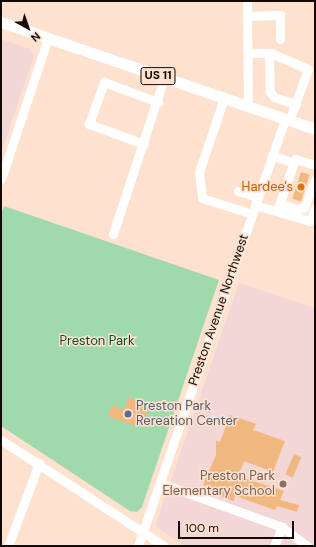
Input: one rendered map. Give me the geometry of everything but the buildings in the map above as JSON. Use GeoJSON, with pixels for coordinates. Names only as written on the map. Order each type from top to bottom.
{"type":"FeatureCollection","features":[{"type":"Feature","properties":{"kind":"main road","name":"US 11"},"geometry":{"type":"LineString","coordinates":[[1,22],[315,129]]}},
{"type":"Feature","properties":{"kind":"street"},"geometry":{"type":"LineString","coordinates":[[247,1],[248,106]]}},
{"type":"Feature","properties":{"kind":"street"},"geometry":{"type":"LineString","coordinates":[[247,16],[280,15],[280,39]]}},
{"type":"Feature","properties":{"kind":"street"},"geometry":{"type":"LineString","coordinates":[[1,179],[48,38]]}},
{"type":"Feature","properties":{"kind":"street"},"geometry":{"type":"LineString","coordinates":[[247,53],[268,53],[270,92],[274,97],[296,104]]}},
{"type":"Feature","properties":{"kind":"street","name":"Preston Avenue Northwest"},"geometry":{"type":"LineString","coordinates":[[138,546],[272,155],[287,120],[296,104],[308,69],[268,53]]}},
{"type":"Feature","properties":{"kind":"street"},"geometry":{"type":"LineString","coordinates":[[113,234],[158,102],[164,78]]}},
{"type":"Feature","properties":{"kind":"street"},"geometry":{"type":"LineString","coordinates":[[144,144],[89,124],[104,82],[158,102]]}},
{"type":"Feature","properties":{"kind":"street"},"geometry":{"type":"LineString","coordinates":[[224,98],[199,172],[202,198],[252,214]]}},
{"type":"Feature","properties":{"kind":"street"},"geometry":{"type":"LineString","coordinates":[[272,155],[294,163]]}},
{"type":"Feature","properties":{"kind":"street"},"geometry":{"type":"LineString","coordinates":[[278,207],[295,159],[314,162]]}},
{"type":"Feature","properties":{"kind":"street"},"geometry":{"type":"LineString","coordinates":[[278,207],[296,209],[304,208],[315,180]]}},
{"type":"Feature","properties":{"kind":"street"},"geometry":{"type":"LineString","coordinates":[[238,191],[256,201],[278,207],[310,221],[315,208]]}},
{"type":"Feature","properties":{"kind":"street"},"geometry":{"type":"LineString","coordinates":[[1,440],[164,546]]}},
{"type":"Feature","properties":{"kind":"street"},"geometry":{"type":"LineString","coordinates":[[8,546],[39,464]]}},
{"type":"Feature","properties":{"kind":"street"},"geometry":{"type":"LineString","coordinates":[[160,483],[282,527],[307,546]]}},
{"type":"Feature","properties":{"kind":"street"},"geometry":{"type":"LineString","coordinates":[[274,546],[282,527]]}},
{"type":"Feature","properties":{"kind":"shaded area"},"geometry":{"type":"Polygon","coordinates":[[[1,39],[30,49],[34,57],[1,153],[1,39]]]}},
{"type":"Feature","properties":{"kind":"shaded area"},"geometry":{"type":"Polygon","coordinates":[[[239,283],[315,308],[315,546],[184,546],[157,527],[156,523],[239,283]]]}},
{"type":"Feature","properties":{"kind":"green space","name":"Preston Park"},"geometry":{"type":"Polygon","coordinates":[[[4,206],[219,280],[142,507],[137,512],[130,511],[1,426],[1,215],[4,206]]]}},
{"type":"Feature","properties":{"kind":"place","name":"Hardee's"},"geometry":{"type":"Point","coordinates":[301,187]}},
{"type":"Feature","properties":{"kind":"place","name":"Preston Park Rereation Center"},"geometry":{"type":"Point","coordinates":[128,414]}},
{"type":"Feature","properties":{"kind":"place","name":"Preston Park Elementary School"},"geometry":{"type":"Point","coordinates":[283,484]}}]}
